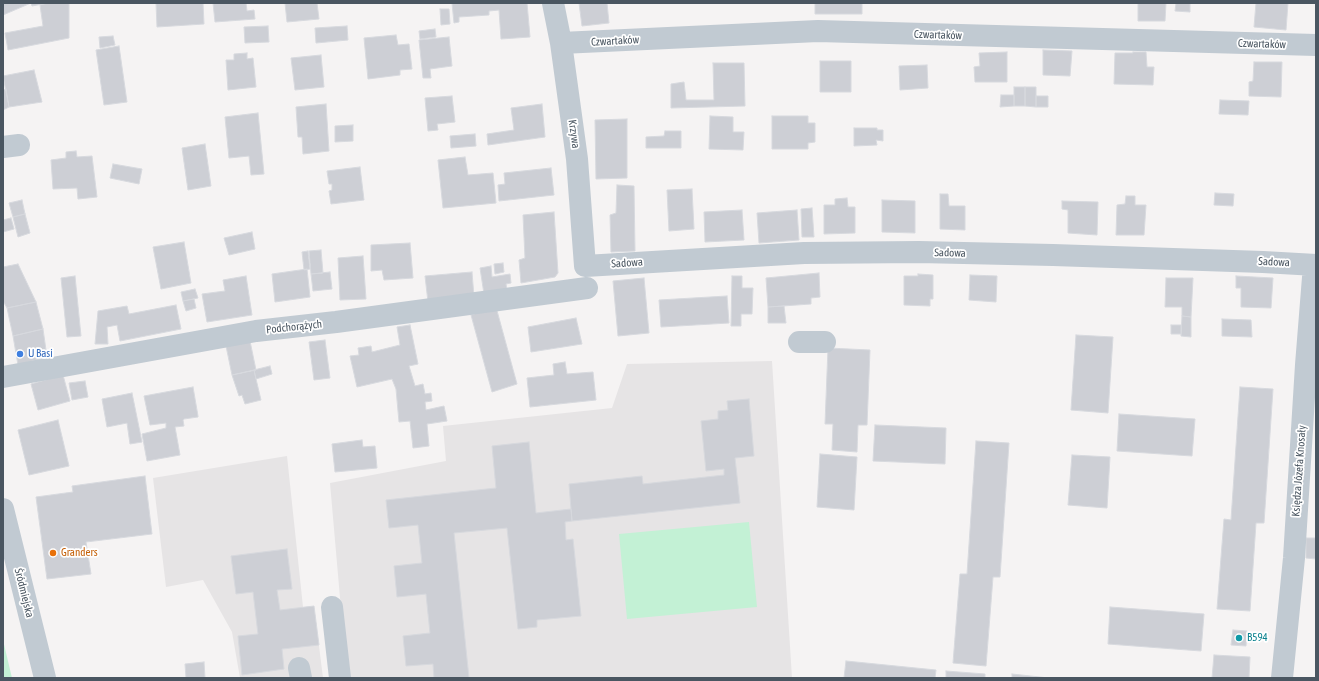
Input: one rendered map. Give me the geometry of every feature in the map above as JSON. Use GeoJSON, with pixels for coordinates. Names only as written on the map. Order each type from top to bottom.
{"type":"FeatureCollection","features":[{"type":"Feature","properties":{"kind":"street","name":"Krzywa"},"geometry":{"type":"LineString","coordinates":[[553,3],[561,43],[577,159],[585,266]]}},
{"type":"Feature","properties":{"kind":"street","name":"Czwartaków"},"geometry":{"type":"LineString","coordinates":[[561,43],[818,31],[1316,46]]}},
{"type":"Feature","properties":{"kind":"street","name":"Sadowa"},"geometry":{"type":"LineString","coordinates":[[585,266],[804,253],[919,252],[1053,255],[1315,265]]}},
{"type":"Feature","properties":{"kind":"street","name":"Księdza Józefa Knosały"},"geometry":{"type":"LineString","coordinates":[[1282,678],[1294,558],[1304,387],[1315,265]]}},
{"type":"Feature","properties":{"kind":"street","name":"Podchorążych"},"geometry":{"type":"LineString","coordinates":[[3,377],[256,331],[343,321],[587,288]]}},
{"type":"Feature","properties":{"kind":"street"},"geometry":{"type":"LineString","coordinates":[[799,342],[824,342]]}},
{"type":"Feature","properties":{"kind":"street","name":"Śródmiejska"},"geometry":{"type":"LineString","coordinates":[[3,509],[45,678]]}},
{"type":"Feature","properties":{"kind":"street"},"geometry":{"type":"LineString","coordinates":[[332,607],[340,678]]}},
{"type":"Feature","properties":{"kind":"shaded area"},"geometry":{"type":"Polygon","coordinates":[[[772,361],[792,678],[347,678],[330,483],[446,461],[443,426],[612,408],[627,364],[772,361]]]}},
{"type":"Feature","properties":{"kind":"shaded area"},"geometry":{"type":"Polygon","coordinates":[[[287,456],[303,607],[314,606],[323,678],[240,678],[232,632],[203,580],[166,587],[153,478],[287,456]]]}},
{"type":"Feature","properties":{"kind":"green space"},"geometry":{"type":"Polygon","coordinates":[[[749,522],[757,607],[627,619],[619,534],[749,522]]]}},
{"type":"Feature","properties":{"kind":"green space"},"geometry":{"type":"Polygon","coordinates":[[[3,640],[12,678],[3,678],[3,640]]]}},
{"type":"Feature","properties":{"kind":"building"},"geometry":{"type":"Polygon","coordinates":[[[3,3],[31,3],[3,15],[3,3]]]}},
{"type":"Feature","properties":{"kind":"building"},"geometry":{"type":"Polygon","coordinates":[[[31,3],[48,3],[32,6],[31,3]]]}},
{"type":"Feature","properties":{"kind":"building"},"geometry":{"type":"Polygon","coordinates":[[[48,3],[69,3],[69,38],[8,50],[5,33],[43,26],[40,5],[48,3]]]}},
{"type":"Feature","properties":{"kind":"building"},"geometry":{"type":"Polygon","coordinates":[[[156,3],[203,3],[204,24],[157,27],[156,3]]]}},
{"type":"Feature","properties":{"kind":"building"},"geometry":{"type":"Polygon","coordinates":[[[213,3],[246,3],[247,11],[254,10],[255,19],[215,22],[213,3]]]}},
{"type":"Feature","properties":{"kind":"building"},"geometry":{"type":"Polygon","coordinates":[[[285,3],[317,3],[319,19],[287,22],[285,3]]]}},
{"type":"Feature","properties":{"kind":"building"},"geometry":{"type":"Polygon","coordinates":[[[452,3],[527,3],[530,37],[501,39],[499,10],[489,11],[489,15],[459,17],[459,22],[454,23],[452,3]]]}},
{"type":"Feature","properties":{"kind":"building"},"geometry":{"type":"Polygon","coordinates":[[[579,3],[607,3],[609,23],[582,26],[579,3]]]}},
{"type":"Feature","properties":{"kind":"building"},"geometry":{"type":"Polygon","coordinates":[[[815,3],[862,3],[862,14],[815,14],[815,3]]]}},
{"type":"Feature","properties":{"kind":"building"},"geometry":{"type":"Polygon","coordinates":[[[1138,3],[1166,3],[1165,21],[1138,21],[1138,3]]]}},
{"type":"Feature","properties":{"kind":"building"},"geometry":{"type":"Polygon","coordinates":[[[1176,3],[1190,3],[1190,12],[1175,11],[1176,3]]]}},
{"type":"Feature","properties":{"kind":"building"},"geometry":{"type":"Polygon","coordinates":[[[1256,3],[1288,3],[1286,30],[1254,27],[1256,3]]]}},
{"type":"Feature","properties":{"kind":"building"},"geometry":{"type":"Polygon","coordinates":[[[440,9],[449,9],[450,24],[441,25],[440,9]]]}},
{"type":"Feature","properties":{"kind":"building"},"geometry":{"type":"Polygon","coordinates":[[[268,26],[269,42],[245,43],[244,27],[268,26]]]}},
{"type":"Feature","properties":{"kind":"building"},"geometry":{"type":"Polygon","coordinates":[[[347,26],[348,40],[316,43],[315,28],[347,26]]]}},
{"type":"Feature","properties":{"kind":"building"},"geometry":{"type":"Polygon","coordinates":[[[435,29],[436,37],[420,39],[419,31],[435,29]]]}},
{"type":"Feature","properties":{"kind":"building"},"geometry":{"type":"Polygon","coordinates":[[[396,35],[398,45],[409,44],[412,69],[400,70],[400,75],[368,79],[364,38],[396,35]]]}},
{"type":"Feature","properties":{"kind":"building"},"geometry":{"type":"Polygon","coordinates":[[[113,36],[115,45],[100,48],[99,37],[113,36]]]}},
{"type":"Feature","properties":{"kind":"building"},"geometry":{"type":"Polygon","coordinates":[[[449,37],[452,66],[430,69],[431,78],[423,78],[419,40],[449,37]]]}},
{"type":"Feature","properties":{"kind":"building"},"geometry":{"type":"Polygon","coordinates":[[[119,46],[127,102],[104,105],[96,50],[119,46]]]}},
{"type":"Feature","properties":{"kind":"building"},"geometry":{"type":"Polygon","coordinates":[[[1043,50],[1072,51],[1070,76],[1043,75],[1043,50]]]}},
{"type":"Feature","properties":{"kind":"building"},"geometry":{"type":"Polygon","coordinates":[[[1007,52],[1007,82],[975,82],[974,67],[980,66],[979,53],[1007,52]]]}},
{"type":"Feature","properties":{"kind":"building"},"geometry":{"type":"Polygon","coordinates":[[[1146,52],[1147,67],[1154,67],[1153,85],[1114,84],[1115,53],[1146,52]]]}},
{"type":"Feature","properties":{"kind":"building"},"geometry":{"type":"Polygon","coordinates":[[[247,53],[247,59],[253,58],[256,87],[228,90],[226,60],[234,60],[234,54],[247,53]]]}},
{"type":"Feature","properties":{"kind":"building"},"geometry":{"type":"Polygon","coordinates":[[[321,55],[324,87],[295,90],[291,58],[321,55]]]}},
{"type":"Feature","properties":{"kind":"building"},"geometry":{"type":"Polygon","coordinates":[[[820,61],[851,61],[851,92],[820,92],[820,61]]]}},
{"type":"Feature","properties":{"kind":"building"},"geometry":{"type":"Polygon","coordinates":[[[1254,62],[1282,62],[1281,97],[1249,96],[1249,82],[1253,81],[1254,62]]]}},
{"type":"Feature","properties":{"kind":"building"},"geometry":{"type":"Polygon","coordinates":[[[713,63],[744,63],[745,106],[671,108],[671,84],[684,82],[686,100],[714,100],[713,63]]]}},
{"type":"Feature","properties":{"kind":"building"},"geometry":{"type":"Polygon","coordinates":[[[927,65],[928,88],[900,90],[899,66],[927,65]]]}},
{"type":"Feature","properties":{"kind":"building"},"geometry":{"type":"Polygon","coordinates":[[[34,70],[42,102],[9,107],[3,76],[34,70]]]}},
{"type":"Feature","properties":{"kind":"building"},"geometry":{"type":"Polygon","coordinates":[[[1014,87],[1025,87],[1025,106],[1014,106],[1014,87]]]}},
{"type":"Feature","properties":{"kind":"building"},"geometry":{"type":"Polygon","coordinates":[[[1025,87],[1036,87],[1036,107],[1025,106],[1025,87]]]}},
{"type":"Feature","properties":{"kind":"building"},"geometry":{"type":"Polygon","coordinates":[[[6,89],[9,107],[3,110],[3,90],[6,89]]]}},
{"type":"Feature","properties":{"kind":"building"},"geometry":{"type":"Polygon","coordinates":[[[1001,95],[1014,95],[1014,106],[1000,107],[1001,95]]]}},
{"type":"Feature","properties":{"kind":"building"},"geometry":{"type":"Polygon","coordinates":[[[452,96],[455,122],[437,124],[438,130],[428,131],[425,98],[452,96]]]}},
{"type":"Feature","properties":{"kind":"building"},"geometry":{"type":"Polygon","coordinates":[[[1036,96],[1048,96],[1048,107],[1036,107],[1036,96]]]}},
{"type":"Feature","properties":{"kind":"building"},"geometry":{"type":"Polygon","coordinates":[[[1220,100],[1249,101],[1248,115],[1219,114],[1220,100]]]}},
{"type":"Feature","properties":{"kind":"building"},"geometry":{"type":"Polygon","coordinates":[[[326,104],[329,151],[303,154],[302,137],[298,137],[296,107],[326,104]]]}},
{"type":"Feature","properties":{"kind":"building"},"geometry":{"type":"Polygon","coordinates":[[[542,104],[545,137],[488,145],[487,134],[514,130],[511,108],[542,104]]]}},
{"type":"Feature","properties":{"kind":"building"},"geometry":{"type":"Polygon","coordinates":[[[258,113],[264,174],[251,175],[249,156],[229,158],[225,117],[258,113]]]}},
{"type":"Feature","properties":{"kind":"building"},"geometry":{"type":"Polygon","coordinates":[[[710,116],[733,117],[733,132],[744,132],[743,150],[709,149],[710,116]]]}},
{"type":"Feature","properties":{"kind":"building"},"geometry":{"type":"Polygon","coordinates":[[[772,116],[808,116],[808,123],[815,123],[815,142],[808,143],[808,149],[772,149],[772,116]]]}},
{"type":"Feature","properties":{"kind":"building"},"geometry":{"type":"Polygon","coordinates":[[[627,119],[627,178],[596,179],[595,120],[627,119]]]}},
{"type":"Feature","properties":{"kind":"building"},"geometry":{"type":"Polygon","coordinates":[[[353,125],[353,141],[335,142],[335,126],[353,125]]]}},
{"type":"Feature","properties":{"kind":"building"},"geometry":{"type":"Polygon","coordinates":[[[854,128],[877,128],[877,130],[883,130],[883,141],[876,140],[877,145],[854,146],[854,128]]]}},
{"type":"Feature","properties":{"kind":"building"},"geometry":{"type":"Polygon","coordinates":[[[665,131],[681,131],[681,148],[646,148],[646,137],[664,136],[665,131]]]}},
{"type":"Feature","properties":{"kind":"building"},"geometry":{"type":"Polygon","coordinates":[[[475,134],[476,146],[451,148],[450,136],[475,134]]]}},
{"type":"Feature","properties":{"kind":"building"},"geometry":{"type":"Polygon","coordinates":[[[205,144],[211,186],[188,190],[182,148],[205,144]]]}},
{"type":"Feature","properties":{"kind":"building"},"geometry":{"type":"Polygon","coordinates":[[[76,151],[77,157],[92,156],[97,197],[78,199],[77,188],[53,189],[51,160],[66,158],[66,152],[76,151]]]}},
{"type":"Feature","properties":{"kind":"building"},"geometry":{"type":"Polygon","coordinates":[[[465,157],[468,175],[493,173],[496,203],[443,208],[438,160],[465,157]]]}},
{"type":"Feature","properties":{"kind":"building"},"geometry":{"type":"Polygon","coordinates":[[[113,164],[142,169],[139,184],[110,178],[113,164]]]}},
{"type":"Feature","properties":{"kind":"building"},"geometry":{"type":"Polygon","coordinates":[[[360,167],[364,200],[331,204],[329,191],[332,190],[332,184],[329,184],[327,171],[360,167]]]}},
{"type":"Feature","properties":{"kind":"building"},"geometry":{"type":"Polygon","coordinates":[[[551,168],[554,195],[499,201],[498,185],[505,184],[504,173],[551,168]]]}},
{"type":"Feature","properties":{"kind":"building"},"geometry":{"type":"Polygon","coordinates":[[[617,185],[634,186],[635,251],[611,252],[610,215],[616,213],[617,185]]]}},
{"type":"Feature","properties":{"kind":"building"},"geometry":{"type":"Polygon","coordinates":[[[692,189],[694,229],[669,231],[667,190],[692,189]]]}},
{"type":"Feature","properties":{"kind":"building"},"geometry":{"type":"Polygon","coordinates":[[[1215,193],[1234,194],[1233,206],[1214,205],[1215,193]]]}},
{"type":"Feature","properties":{"kind":"building"},"geometry":{"type":"Polygon","coordinates":[[[940,194],[948,194],[949,206],[965,206],[965,230],[940,229],[940,194]]]}},
{"type":"Feature","properties":{"kind":"building"},"geometry":{"type":"Polygon","coordinates":[[[1126,196],[1135,196],[1135,205],[1146,205],[1144,235],[1116,235],[1117,205],[1125,204],[1126,196]]]}},
{"type":"Feature","properties":{"kind":"building"},"geometry":{"type":"Polygon","coordinates":[[[847,198],[848,207],[855,207],[855,233],[824,234],[824,205],[835,205],[835,199],[847,198]]]}},
{"type":"Feature","properties":{"kind":"building"},"geometry":{"type":"Polygon","coordinates":[[[22,200],[25,214],[13,217],[9,203],[22,200]]]}},
{"type":"Feature","properties":{"kind":"building"},"geometry":{"type":"Polygon","coordinates":[[[882,200],[915,201],[915,233],[882,232],[882,200]]]}},
{"type":"Feature","properties":{"kind":"building"},"geometry":{"type":"Polygon","coordinates":[[[1062,201],[1098,202],[1097,235],[1068,233],[1068,210],[1062,209],[1062,201]]]}},
{"type":"Feature","properties":{"kind":"building"},"geometry":{"type":"Polygon","coordinates":[[[812,208],[814,237],[802,237],[801,209],[812,208]]]}},
{"type":"Feature","properties":{"kind":"building"},"geometry":{"type":"Polygon","coordinates":[[[742,210],[744,240],[705,242],[704,212],[742,210]]]}},
{"type":"Feature","properties":{"kind":"building"},"geometry":{"type":"Polygon","coordinates":[[[797,210],[799,240],[759,243],[757,213],[797,210]]]}},
{"type":"Feature","properties":{"kind":"building"},"geometry":{"type":"Polygon","coordinates":[[[554,212],[558,273],[555,277],[521,283],[519,260],[525,258],[523,215],[554,212]]]}},
{"type":"Feature","properties":{"kind":"building"},"geometry":{"type":"Polygon","coordinates":[[[25,214],[30,233],[18,237],[13,217],[25,214]]]}},
{"type":"Feature","properties":{"kind":"building"},"geometry":{"type":"Polygon","coordinates":[[[11,218],[14,229],[3,232],[3,220],[11,218]]]}},
{"type":"Feature","properties":{"kind":"building"},"geometry":{"type":"Polygon","coordinates":[[[252,232],[255,249],[229,255],[224,238],[252,232]]]}},
{"type":"Feature","properties":{"kind":"building"},"geometry":{"type":"Polygon","coordinates":[[[184,242],[191,283],[161,289],[153,247],[184,242]]]}},
{"type":"Feature","properties":{"kind":"building"},"geometry":{"type":"Polygon","coordinates":[[[410,243],[413,278],[384,280],[382,270],[371,271],[371,245],[410,243]]]}},
{"type":"Feature","properties":{"kind":"building"},"geometry":{"type":"Polygon","coordinates":[[[321,250],[323,273],[311,274],[309,251],[321,250]]]}},
{"type":"Feature","properties":{"kind":"building"},"geometry":{"type":"Polygon","coordinates":[[[308,251],[310,269],[304,270],[302,252],[308,251]]]}},
{"type":"Feature","properties":{"kind":"building"},"geometry":{"type":"Polygon","coordinates":[[[363,256],[366,299],[340,300],[338,258],[363,256]]]}},
{"type":"Feature","properties":{"kind":"building"},"geometry":{"type":"Polygon","coordinates":[[[503,263],[504,272],[495,274],[494,264],[503,263]]]}},
{"type":"Feature","properties":{"kind":"building"},"geometry":{"type":"Polygon","coordinates":[[[18,264],[36,302],[7,308],[3,301],[3,267],[18,264]]]}},
{"type":"Feature","properties":{"kind":"building"},"geometry":{"type":"Polygon","coordinates":[[[491,266],[492,277],[510,274],[511,283],[506,284],[507,290],[484,294],[480,268],[491,266]]]}},
{"type":"Feature","properties":{"kind":"building"},"geometry":{"type":"Polygon","coordinates":[[[307,269],[310,297],[275,302],[272,274],[307,269]]]}},
{"type":"Feature","properties":{"kind":"building"},"geometry":{"type":"Polygon","coordinates":[[[330,272],[332,289],[313,291],[311,274],[330,272]]]}},
{"type":"Feature","properties":{"kind":"building"},"geometry":{"type":"Polygon","coordinates":[[[472,272],[474,297],[428,302],[425,276],[472,272]]]}},
{"type":"Feature","properties":{"kind":"building"},"geometry":{"type":"Polygon","coordinates":[[[819,273],[820,297],[811,298],[811,304],[768,307],[766,278],[819,273]]]}},
{"type":"Feature","properties":{"kind":"building"},"geometry":{"type":"Polygon","coordinates":[[[918,274],[933,275],[933,299],[930,299],[930,306],[904,305],[904,276],[918,276],[918,274]]]}},
{"type":"Feature","properties":{"kind":"building"},"geometry":{"type":"Polygon","coordinates":[[[970,275],[997,276],[996,302],[969,300],[970,275]]]}},
{"type":"Feature","properties":{"kind":"building"},"geometry":{"type":"Polygon","coordinates":[[[75,276],[81,336],[67,337],[61,278],[75,276]]]}},
{"type":"Feature","properties":{"kind":"building"},"geometry":{"type":"Polygon","coordinates":[[[246,276],[252,315],[207,322],[202,294],[225,291],[223,280],[246,276]]]}},
{"type":"Feature","properties":{"kind":"building"},"geometry":{"type":"Polygon","coordinates":[[[732,276],[742,276],[742,288],[753,288],[752,314],[741,314],[741,326],[731,326],[732,276]]]}},
{"type":"Feature","properties":{"kind":"building"},"geometry":{"type":"Polygon","coordinates":[[[1236,276],[1273,278],[1271,308],[1241,307],[1241,288],[1236,288],[1236,276]]]}},
{"type":"Feature","properties":{"kind":"building"},"geometry":{"type":"Polygon","coordinates":[[[644,278],[649,333],[618,336],[613,281],[644,278]]]}},
{"type":"Feature","properties":{"kind":"building"},"geometry":{"type":"Polygon","coordinates":[[[1166,278],[1193,278],[1191,317],[1182,316],[1182,307],[1165,307],[1166,278]]]}},
{"type":"Feature","properties":{"kind":"building"},"geometry":{"type":"Polygon","coordinates":[[[195,289],[198,298],[183,301],[181,292],[195,289]]]}},
{"type":"Feature","properties":{"kind":"building"},"geometry":{"type":"Polygon","coordinates":[[[727,296],[729,323],[661,327],[659,300],[727,296]]]}},
{"type":"Feature","properties":{"kind":"building"},"geometry":{"type":"Polygon","coordinates":[[[194,299],[196,308],[186,311],[183,301],[194,299]]]}},
{"type":"Feature","properties":{"kind":"building"},"geometry":{"type":"Polygon","coordinates":[[[36,302],[43,329],[13,336],[7,308],[36,302]]]}},
{"type":"Feature","properties":{"kind":"building"},"geometry":{"type":"Polygon","coordinates":[[[176,305],[181,329],[120,341],[117,325],[107,327],[108,344],[95,344],[98,311],[127,306],[129,314],[176,305]]]}},
{"type":"Feature","properties":{"kind":"building"},"geometry":{"type":"Polygon","coordinates":[[[784,306],[786,323],[768,323],[768,307],[784,306]]]}},
{"type":"Feature","properties":{"kind":"building"},"geometry":{"type":"Polygon","coordinates":[[[496,307],[517,384],[492,392],[471,315],[496,307]]]}},
{"type":"Feature","properties":{"kind":"building"},"geometry":{"type":"Polygon","coordinates":[[[1182,316],[1191,317],[1191,337],[1181,336],[1182,316]]]}},
{"type":"Feature","properties":{"kind":"building"},"geometry":{"type":"Polygon","coordinates":[[[576,318],[582,344],[531,352],[528,327],[576,318]]]}},
{"type":"Feature","properties":{"kind":"building"},"geometry":{"type":"Polygon","coordinates":[[[1222,319],[1251,320],[1252,337],[1222,336],[1222,319]]]}},
{"type":"Feature","properties":{"kind":"building"},"geometry":{"type":"Polygon","coordinates":[[[410,325],[418,364],[409,366],[415,386],[423,384],[425,394],[431,393],[432,401],[425,402],[426,410],[444,406],[447,421],[427,424],[429,446],[413,448],[410,421],[399,422],[396,389],[392,379],[357,387],[350,356],[359,355],[358,348],[371,346],[372,352],[400,345],[397,327],[410,325]]]}},
{"type":"Feature","properties":{"kind":"building"},"geometry":{"type":"Polygon","coordinates":[[[1171,325],[1181,325],[1181,334],[1171,334],[1171,325]]]}},
{"type":"Feature","properties":{"kind":"building"},"geometry":{"type":"Polygon","coordinates":[[[43,329],[47,357],[18,365],[13,336],[43,329]]]}},
{"type":"Feature","properties":{"kind":"building"},"geometry":{"type":"Polygon","coordinates":[[[1076,335],[1113,337],[1108,413],[1071,410],[1076,335]]]}},
{"type":"Feature","properties":{"kind":"building"},"geometry":{"type":"Polygon","coordinates":[[[325,340],[330,378],[314,380],[309,342],[325,340]]]}},
{"type":"Feature","properties":{"kind":"building"},"geometry":{"type":"Polygon","coordinates":[[[250,341],[256,370],[232,375],[226,346],[250,341]]]}},
{"type":"Feature","properties":{"kind":"building"},"geometry":{"type":"Polygon","coordinates":[[[828,348],[870,350],[867,425],[858,425],[857,452],[832,450],[833,424],[825,424],[828,348]]]}},
{"type":"Feature","properties":{"kind":"building"},"geometry":{"type":"Polygon","coordinates":[[[565,362],[567,374],[593,372],[596,400],[530,407],[527,378],[554,375],[553,364],[565,362]]]}},
{"type":"Feature","properties":{"kind":"building"},"geometry":{"type":"Polygon","coordinates":[[[270,366],[272,374],[256,379],[254,370],[270,366]]]}},
{"type":"Feature","properties":{"kind":"building"},"geometry":{"type":"Polygon","coordinates":[[[254,370],[261,400],[245,404],[242,395],[239,396],[232,375],[254,370]]]}},
{"type":"Feature","properties":{"kind":"building"},"geometry":{"type":"Polygon","coordinates":[[[63,375],[70,401],[38,410],[31,384],[63,375]]]}},
{"type":"Feature","properties":{"kind":"building"},"geometry":{"type":"Polygon","coordinates":[[[85,381],[88,397],[72,400],[69,383],[85,381]]]}},
{"type":"Feature","properties":{"kind":"building"},"geometry":{"type":"Polygon","coordinates":[[[193,387],[198,417],[184,419],[184,426],[175,427],[180,455],[147,461],[142,434],[166,428],[166,423],[150,425],[144,396],[193,387]]]}},
{"type":"Feature","properties":{"kind":"building"},"geometry":{"type":"Polygon","coordinates":[[[1240,387],[1273,389],[1264,523],[1256,523],[1250,611],[1217,609],[1224,519],[1231,520],[1240,387]]]}},
{"type":"Feature","properties":{"kind":"building"},"geometry":{"type":"Polygon","coordinates":[[[132,393],[142,442],[130,444],[127,423],[107,427],[102,399],[132,393]]]}},
{"type":"Feature","properties":{"kind":"building"},"geometry":{"type":"Polygon","coordinates":[[[749,399],[754,456],[735,458],[740,503],[572,521],[569,484],[642,476],[643,484],[724,475],[724,469],[706,471],[701,421],[718,419],[718,411],[728,410],[727,401],[749,399]]]}},
{"type":"Feature","properties":{"kind":"building"},"geometry":{"type":"Polygon","coordinates":[[[1119,414],[1195,419],[1192,456],[1117,451],[1119,414]]]}},
{"type":"Feature","properties":{"kind":"building"},"geometry":{"type":"Polygon","coordinates":[[[58,420],[69,466],[29,475],[18,430],[58,420]]]}},
{"type":"Feature","properties":{"kind":"building"},"geometry":{"type":"Polygon","coordinates":[[[875,425],[946,428],[945,464],[873,461],[875,425]]]}},
{"type":"Feature","properties":{"kind":"building"},"geometry":{"type":"Polygon","coordinates":[[[362,440],[363,447],[375,446],[377,468],[335,472],[332,444],[362,440]]]}},
{"type":"Feature","properties":{"kind":"building"},"geometry":{"type":"Polygon","coordinates":[[[976,441],[1009,443],[1000,577],[993,577],[986,666],[953,663],[960,574],[967,574],[976,441]]]}},
{"type":"Feature","properties":{"kind":"building"},"geometry":{"type":"Polygon","coordinates":[[[529,442],[536,513],[571,509],[572,521],[565,522],[566,540],[573,539],[581,616],[537,620],[537,627],[518,629],[507,528],[454,533],[469,678],[434,678],[433,664],[406,666],[403,636],[430,633],[426,594],[397,597],[394,566],[422,563],[418,525],[389,528],[386,500],[496,488],[492,446],[529,442]]]}},
{"type":"Feature","properties":{"kind":"building"},"geometry":{"type":"Polygon","coordinates":[[[820,454],[857,457],[854,510],[817,507],[820,454]]]}},
{"type":"Feature","properties":{"kind":"building"},"geometry":{"type":"Polygon","coordinates":[[[1072,455],[1110,457],[1107,508],[1068,505],[1072,455]]]}},
{"type":"Feature","properties":{"kind":"building"},"geometry":{"type":"Polygon","coordinates":[[[145,476],[152,534],[86,542],[91,574],[47,579],[36,497],[73,492],[72,486],[145,476]]]}},
{"type":"Feature","properties":{"kind":"building"},"geometry":{"type":"Polygon","coordinates":[[[1306,538],[1316,538],[1316,559],[1306,558],[1306,538]]]}},
{"type":"Feature","properties":{"kind":"building"},"geometry":{"type":"Polygon","coordinates":[[[287,549],[292,589],[277,590],[280,610],[314,606],[319,645],[282,649],[284,669],[242,675],[238,636],[258,634],[253,592],[236,594],[231,556],[287,549]]]}},
{"type":"Feature","properties":{"kind":"building"},"geometry":{"type":"Polygon","coordinates":[[[1110,607],[1204,614],[1201,651],[1108,644],[1110,607]]]}},
{"type":"Feature","properties":{"kind":"building","name":"B594"},"geometry":{"type":"Polygon","coordinates":[[[1233,630],[1247,631],[1246,646],[1231,645],[1233,630]]]}},
{"type":"Feature","properties":{"kind":"building"},"geometry":{"type":"Polygon","coordinates":[[[1214,655],[1250,657],[1249,678],[1212,678],[1214,655]]]}},
{"type":"Feature","properties":{"kind":"building"},"geometry":{"type":"Polygon","coordinates":[[[846,661],[936,670],[935,678],[844,678],[846,661]]]}},
{"type":"Feature","properties":{"kind":"building"},"geometry":{"type":"Polygon","coordinates":[[[204,662],[205,678],[186,678],[185,664],[204,662]]]}},
{"type":"Feature","properties":{"kind":"building"},"geometry":{"type":"Polygon","coordinates":[[[946,671],[985,674],[985,678],[946,678],[946,671]]]}},
{"type":"Feature","properties":{"kind":"building"},"geometry":{"type":"Polygon","coordinates":[[[1012,674],[1049,678],[1012,678],[1012,674]]]}},
{"type":"Feature","properties":{"kind":"place","name":"U Basi"},"geometry":{"type":"Point","coordinates":[20,354]}},
{"type":"Feature","properties":{"kind":"place","name":"Granders"},"geometry":{"type":"Point","coordinates":[53,553]}},
{"type":"Feature","properties":{"kind":"place","name":"B594"},"geometry":{"type":"Point","coordinates":[1239,638]}}]}
